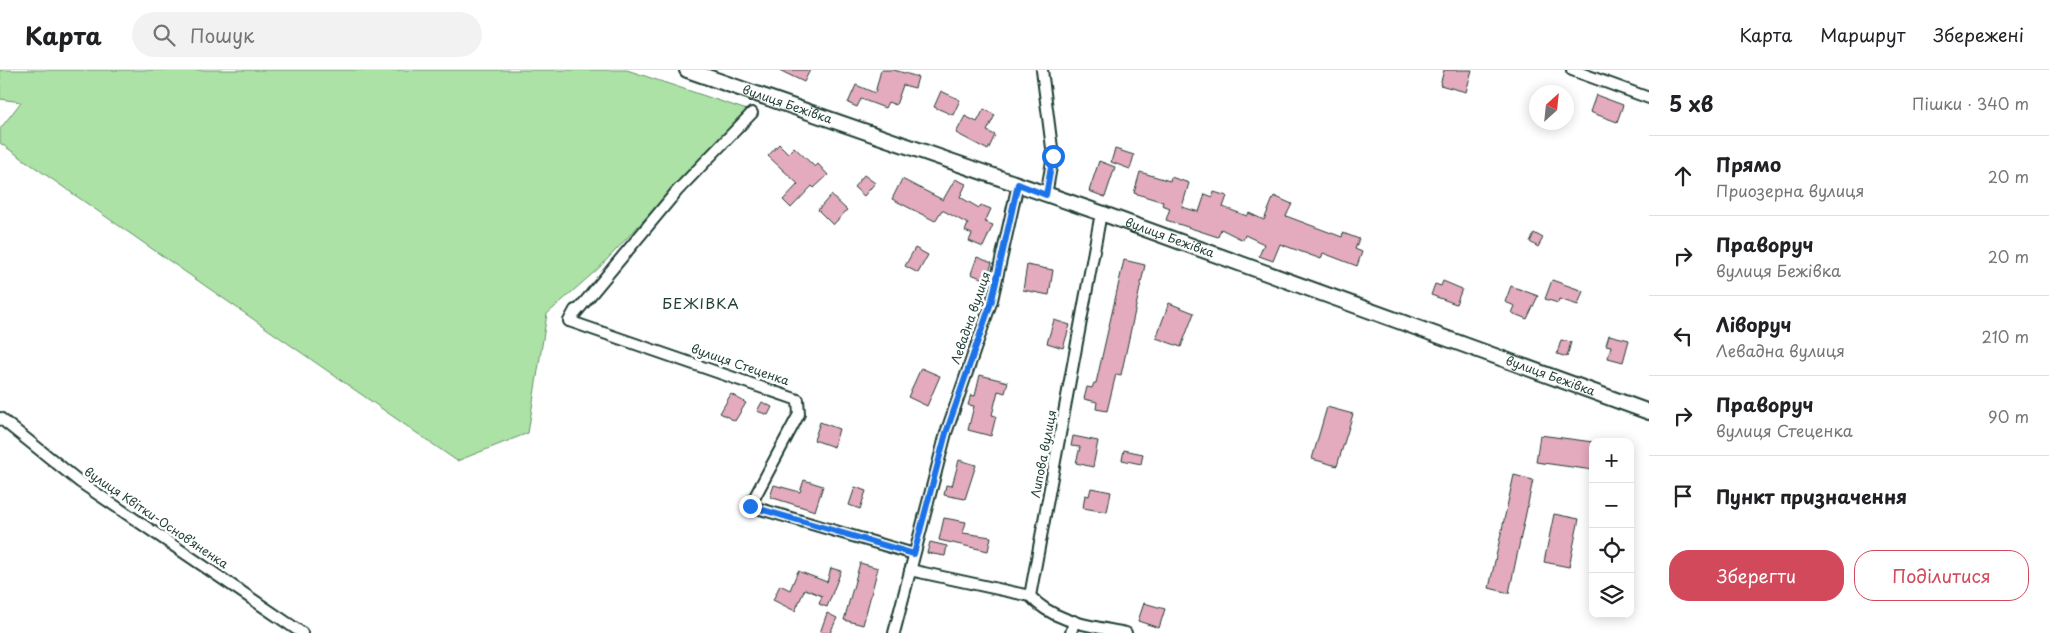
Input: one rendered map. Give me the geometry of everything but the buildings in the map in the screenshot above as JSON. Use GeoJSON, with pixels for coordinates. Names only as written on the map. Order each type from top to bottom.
{"type":"FeatureCollection","features":[{"type":"Feature","properties":{"kind":"main road","name":"вулиця Бежівка"},"geometry":{"type":"LineString","coordinates":[[687,70],[1100,213],[1649,412]]}},
{"type":"Feature","properties":{"kind":"street"},"geometry":{"type":"LineString","coordinates":[[1042,70],[1053,156],[1046,195]]}},
{"type":"Feature","properties":{"kind":"street"},"geometry":{"type":"LineString","coordinates":[[1572,70],[1649,98]]}},
{"type":"Feature","properties":{"kind":"street"},"geometry":{"type":"LineString","coordinates":[[569,321],[677,191],[752,113]]}},
{"type":"Feature","properties":{"kind":"street","name":"Левадна вулиця"},"geometry":{"type":"LineString","coordinates":[[894,633],[946,433],[992,300],[1018,184]]}},
{"type":"Feature","properties":{"kind":"street","name":"Липова вулиця"},"geometry":{"type":"LineString","coordinates":[[1030,596],[1100,213]]}},
{"type":"Feature","properties":{"kind":"street"},"geometry":{"type":"LineString","coordinates":[[569,321],[575,310]]}},
{"type":"Feature","properties":{"kind":"street","name":"вулиця Стеценка"},"geometry":{"type":"LineString","coordinates":[[569,321],[798,400],[799,414],[750,506],[914,554]]}},
{"type":"Feature","properties":{"kind":"street","name":"вулиця Квітки-Основʼяненка"},"geometry":{"type":"LineString","coordinates":[[0,418],[80,482],[302,633]]}},
{"type":"Feature","properties":{"kind":"street"},"geometry":{"type":"LineString","coordinates":[[910,570],[1030,596],[1038,605],[1052,614],[1126,633]]}},
{"type":"Feature","properties":{"kind":"street"},"geometry":{"type":"LineString","coordinates":[[1071,633],[1074,621]]}},
{"type":"Feature","properties":{"kind":"green space"},"geometry":{"type":"Polygon","coordinates":[[[0,70],[627,70],[747,110],[599,268],[547,314],[528,433],[457,461],[0,143],[0,129],[21,102],[0,99],[0,70]]]}},
{"type":"Feature","properties":{"kind":"district","name":"БЕЖІВКА"},"geometry":{"type":"Point","coordinates":[701,304]}},
{"type":"Feature","properties":{"kind":"route"},"geometry":{"type":"LineString","coordinates":[[750,506],[914,554],[946,433],[992,300],[1018,184],[1046,195],[1053,156]]}}]}
